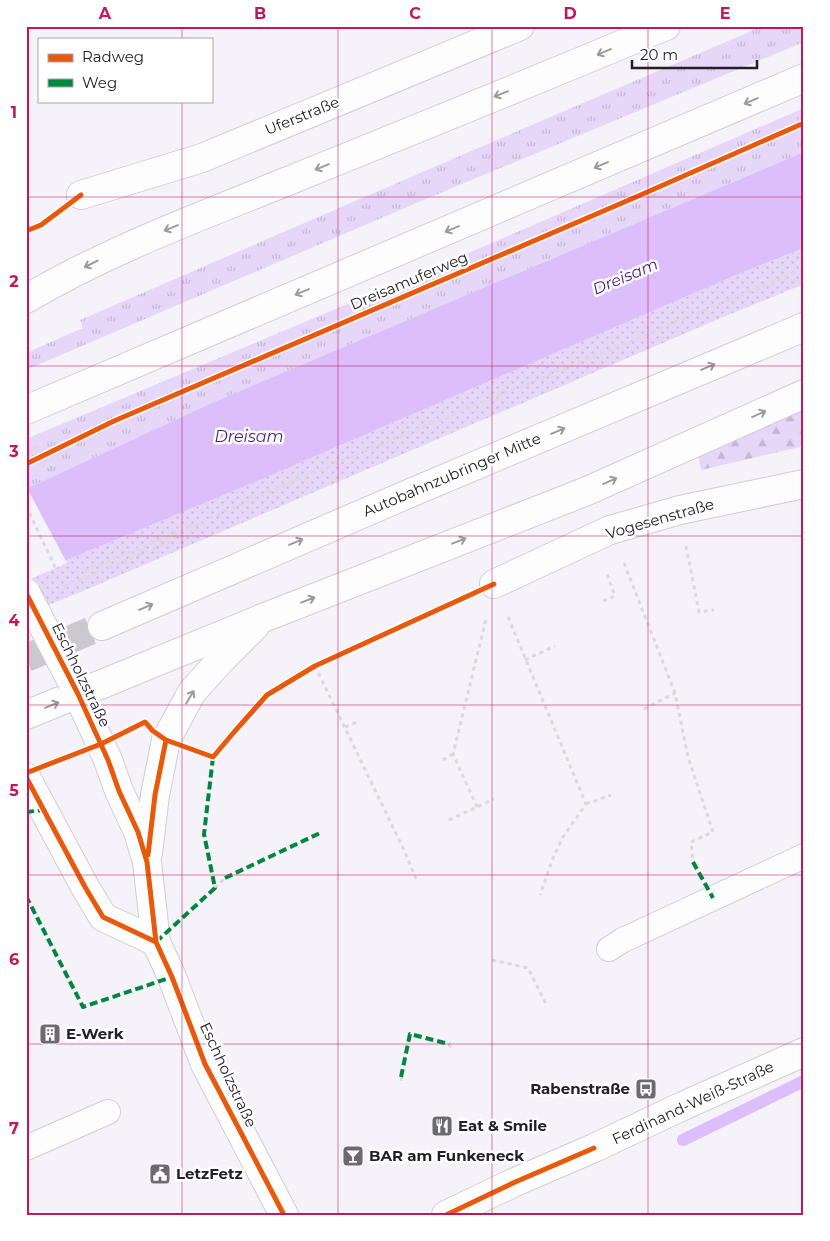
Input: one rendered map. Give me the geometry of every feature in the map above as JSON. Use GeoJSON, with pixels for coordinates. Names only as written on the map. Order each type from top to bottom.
{"type":"FeatureCollection","features":[{"type":"Feature","properties":{"kind":"main road","name":"Uferstraße"},"geometry":{"type":"LineString","coordinates":[[81,195],[202,158],[520,26]]}},
{"type":"Feature","properties":{"kind":"main road"},"geometry":{"type":"LineString","coordinates":[[26,299],[56,281],[126,247],[666,26]]}},
{"type":"Feature","properties":{"kind":"main road"},"geometry":{"type":"LineString","coordinates":[[26,410],[800,80]]}},
{"type":"Feature","properties":{"kind":"main road"},"geometry":{"type":"LineString","coordinates":[[26,286],[56,281]]}},
{"type":"Feature","properties":{"kind":"main road","name":"Autobahnzubringer Mitte"},"geometry":{"type":"LineString","coordinates":[[102,626],[424,487],[804,327]]}},
{"type":"Feature","properties":{"kind":"main road"},"geometry":{"type":"LineString","coordinates":[[26,715],[75,688],[112,680],[262,618],[586,491],[804,394]]}},
{"type":"Feature","properties":{"kind":"main road","name":"Vogesenstraße"},"geometry":{"type":"LineString","coordinates":[[494,584],[610,530],[680,510],[804,484]]}},
{"type":"Feature","properties":{"kind":"main road","name":"Eschholzstraße"},"geometry":{"type":"LineString","coordinates":[[26,593],[75,688],[138,832],[147,862],[156,942],[172,977],[205,1064],[284,1215]]}},
{"type":"Feature","properties":{"kind":"main road"},"geometry":{"type":"LineString","coordinates":[[147,862],[155,795],[166,740],[192,692],[262,618]]}},
{"type":"Feature","properties":{"kind":"main road"},"geometry":{"type":"LineString","coordinates":[[26,777],[35,809],[103,917],[156,942]]}},
{"type":"Feature","properties":{"kind":"main road","name":"Ferdinand-Weiß-Straße"},"geometry":{"type":"LineString","coordinates":[[446,1215],[804,1052]]}},
{"type":"Feature","properties":{"kind":"lane"},"geometry":{"type":"LineString","coordinates":[[609,949],[623,940],[804,856]]}},
{"type":"Feature","properties":{"kind":"lane"},"geometry":{"type":"LineString","coordinates":[[26,1148],[108,1112]]}},
{"type":"Feature","properties":{"kind":"path"},"geometry":{"type":"LineString","coordinates":[[84,571],[804,269]]}},
{"type":"Feature","properties":{"kind":"path"},"geometry":{"type":"LineString","coordinates":[[106,425],[123,417]]}},
{"type":"Feature","properties":{"kind":"path"},"geometry":{"type":"LineString","coordinates":[[680,510],[699,612],[714,610]]}},
{"type":"Feature","properties":{"kind":"path"},"geometry":{"type":"LineString","coordinates":[[610,530],[675,693],[688,757],[713,832],[691,842],[693,862]]}},
{"type":"Feature","properties":{"kind":"path"},"geometry":{"type":"LineString","coordinates":[[64,587],[170,542],[177,533]]}},
{"type":"Feature","properties":{"kind":"path"},"geometry":{"type":"LineString","coordinates":[[602,601],[615,596],[606,570]]}},
{"type":"Feature","properties":{"kind":"path"},"geometry":{"type":"LineString","coordinates":[[494,584],[586,804]]}},
{"type":"Feature","properties":{"kind":"path"},"geometry":{"type":"LineString","coordinates":[[477,806],[453,754],[494,584]]}},
{"type":"Feature","properties":{"kind":"path"},"geometry":{"type":"LineString","coordinates":[[525,660],[555,646]]}},
{"type":"Feature","properties":{"kind":"path"},"geometry":{"type":"LineString","coordinates":[[316,666],[416,879]]}},
{"type":"Feature","properties":{"kind":"path"},"geometry":{"type":"LineString","coordinates":[[644,709],[675,693]]}},
{"type":"Feature","properties":{"kind":"path"},"geometry":{"type":"LineString","coordinates":[[344,728],[357,722]]}},
{"type":"Feature","properties":{"kind":"path"},"geometry":{"type":"LineString","coordinates":[[443,760],[453,754]]}},
{"type":"Feature","properties":{"kind":"path"},"geometry":{"type":"LineString","coordinates":[[540,895],[563,837],[586,804],[612,795]]}},
{"type":"Feature","properties":{"kind":"path"},"geometry":{"type":"LineString","coordinates":[[449,820],[494,798]]}},
{"type":"Feature","properties":{"kind":"path"},"geometry":{"type":"LineString","coordinates":[[215,888],[225,878]]}},
{"type":"Feature","properties":{"kind":"path"},"geometry":{"type":"LineString","coordinates":[[492,960],[528,968],[546,1006]]}},
{"type":"Feature","properties":{"kind":"path"},"geometry":{"type":"LineString","coordinates":[[449,1044],[452,1049]]}},
{"type":"Feature","properties":{"kind":"path"},"geometry":{"type":"LineString","coordinates":[[400,1077],[402,1082]]}},
{"type":"Feature","properties":{"kind":"green space"},"geometry":{"type":"Polygon","coordinates":[[[763,26],[804,26],[804,42],[421,201],[26,370],[26,353],[83,328],[80,320],[763,26]]]}},
{"type":"Feature","properties":{"kind":"green space"},"geometry":{"type":"Polygon","coordinates":[[[804,108],[804,152],[214,402],[26,489],[26,439],[436,267],[804,108]]]}},
{"type":"Feature","properties":{"kind":"green space"},"geometry":{"type":"Polygon","coordinates":[[[804,248],[804,284],[26,614],[26,579],[743,272],[804,248]]]}},
{"type":"Feature","properties":{"kind":"green space"},"geometry":{"type":"Polygon","coordinates":[[[804,407],[804,446],[701,470],[698,452],[804,407]]]}},
{"type":"Feature","properties":{"kind":"water","name":"Dreisam"},"geometry":{"type":"Polygon","coordinates":[[[804,152],[804,248],[743,272],[26,579],[26,489],[214,402],[804,152]]]}},
{"type":"Feature","properties":{"kind":"pier"},"geometry":{"type":"Polygon","coordinates":[[[26,486],[67,563],[26,581],[26,486]]]}},
{"type":"Feature","properties":{"kind":"waterway"},"geometry":{"type":"LineString","coordinates":[[683,1140],[804,1081]]}},
{"type":"Feature","properties":{"kind":"tunnel"},"geometry":{"type":"LineString","coordinates":[[26,658],[102,626]]}},
{"type":"Feature","properties":{"kind":"marked path"},"geometry":{"type":"LineString","coordinates":[[156,942],[215,888],[204,834],[213,757]]}},
{"type":"Feature","properties":{"kind":"marked path"},"geometry":{"type":"LineString","coordinates":[[26,812],[44,810]]}},
{"type":"Feature","properties":{"kind":"marked path"},"geometry":{"type":"LineString","coordinates":[[225,878],[322,832]]}},
{"type":"Feature","properties":{"kind":"marked path"},"geometry":{"type":"LineString","coordinates":[[693,862],[713,898]]}},
{"type":"Feature","properties":{"kind":"marked path"},"geometry":{"type":"LineString","coordinates":[[26,896],[83,1007],[172,977]]}},
{"type":"Feature","properties":{"kind":"marked path"},"geometry":{"type":"LineString","coordinates":[[401,1077],[410,1034],[449,1044]]}},
{"type":"Feature","properties":{"kind":"cycle path","name":"Dreisamuferweg"},"geometry":{"type":"LineString","coordinates":[[26,464],[114,421],[804,123]]}},
{"type":"Feature","properties":{"kind":"cycle path"},"geometry":{"type":"LineString","coordinates":[[26,231],[41,225],[81,195]]}},
{"type":"Feature","properties":{"kind":"cycle path"},"geometry":{"type":"LineString","coordinates":[[26,773],[101,744],[145,722],[153,731],[166,740],[213,757],[267,695],[315,666],[494,584]]}},
{"type":"Feature","properties":{"kind":"cycle path"},"geometry":{"type":"LineString","coordinates":[[26,593],[78,694],[138,832],[147,862],[156,942],[172,977],[205,1064],[284,1215]]}},
{"type":"Feature","properties":{"kind":"cycle path"},"geometry":{"type":"LineString","coordinates":[[148,855],[155,795],[166,740]]}},
{"type":"Feature","properties":{"kind":"cycle path"},"geometry":{"type":"LineString","coordinates":[[26,777],[103,917],[156,942]]}},
{"type":"Feature","properties":{"kind":"cycle path"},"geometry":{"type":"LineString","coordinates":[[446,1215],[513,1183],[594,1148]]}},
{"type":"Feature","properties":{"kind":"place","name":"E-Werk"},"geometry":{"type":"Point","coordinates":[50,1034]}},
{"type":"Feature","properties":{"kind":"place","name":"Rabenstraße"},"geometry":{"type":"Point","coordinates":[646,1089]}},
{"type":"Feature","properties":{"kind":"place","name":"Eat & Smile"},"geometry":{"type":"Point","coordinates":[442,1126]}},
{"type":"Feature","properties":{"kind":"place","name":"BAR am Funkeneck"},"geometry":{"type":"Point","coordinates":[353,1156]}},
{"type":"Feature","properties":{"kind":"place","name":"LetzFetz"},"geometry":{"type":"Point","coordinates":[160,1174]}}]}
